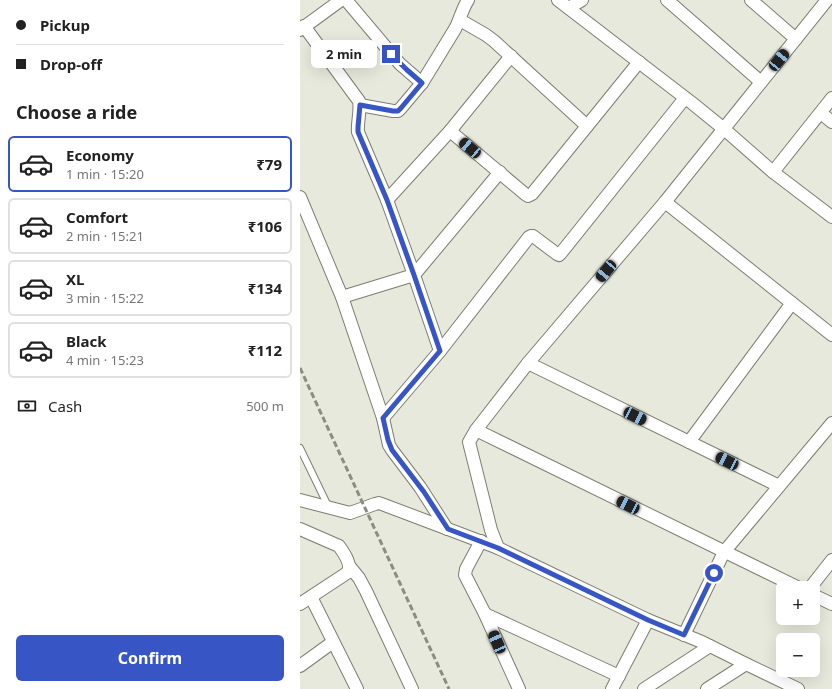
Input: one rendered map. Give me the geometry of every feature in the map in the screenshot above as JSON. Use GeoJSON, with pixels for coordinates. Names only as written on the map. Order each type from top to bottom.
{"type":"FeatureCollection","features":[{"type":"Feature","properties":{"kind":"street"},"geometry":{"type":"LineString","coordinates":[[340,0],[302,28],[356,97],[360,105],[358,132],[387,200],[440,351]]}},
{"type":"Feature","properties":{"kind":"street"},"geometry":{"type":"LineString","coordinates":[[346,0],[400,64],[422,83]]}},
{"type":"Feature","properties":{"kind":"street"},"geometry":{"type":"LineString","coordinates":[[360,105],[398,111],[422,83],[460,20],[468,0]]}},
{"type":"Feature","properties":{"kind":"street"},"geometry":{"type":"LineString","coordinates":[[558,0],[685,98],[724,129],[773,172],[832,217]]}},
{"type":"Feature","properties":{"kind":"street"},"geometry":{"type":"LineString","coordinates":[[569,8],[582,0]]}},
{"type":"Feature","properties":{"kind":"street"},"geometry":{"type":"LineString","coordinates":[[667,0],[761,82]]}},
{"type":"Feature","properties":{"kind":"street"},"geometry":{"type":"LineString","coordinates":[[751,0],[796,39]]}},
{"type":"Feature","properties":{"kind":"street"},"geometry":{"type":"LineString","coordinates":[[498,548],[469,442],[476,430],[528,363],[665,202],[827,0]]}},
{"type":"Feature","properties":{"kind":"street"},"geometry":{"type":"LineString","coordinates":[[460,20],[486,35],[587,126]]}},
{"type":"Feature","properties":{"kind":"street"},"geometry":{"type":"LineString","coordinates":[[387,200],[450,131],[511,56]]}},
{"type":"Feature","properties":{"kind":"street"},"geometry":{"type":"LineString","coordinates":[[450,131],[528,196],[532,194],[639,62]]}},
{"type":"Feature","properties":{"kind":"street"},"geometry":{"type":"LineString","coordinates":[[383,418],[440,351],[529,237],[533,236],[559,255],[685,98]]}},
{"type":"Feature","properties":{"kind":"street"},"geometry":{"type":"LineString","coordinates":[[773,172],[832,98]]}},
{"type":"Feature","properties":{"kind":"street"},"geometry":{"type":"LineString","coordinates":[[821,113],[832,122]]}},
{"type":"Feature","properties":{"kind":"street"},"geometry":{"type":"LineString","coordinates":[[342,297],[414,275],[500,172]]}},
{"type":"Feature","properties":{"kind":"street"},"geometry":{"type":"LineString","coordinates":[[300,197],[342,297],[383,418],[392,450],[424,492],[448,529]]}},
{"type":"Feature","properties":{"kind":"street"},"geometry":{"type":"LineString","coordinates":[[665,202],[832,335]]}},
{"type":"Feature","properties":{"kind":"street"},"geometry":{"type":"LineString","coordinates":[[689,442],[792,303]]}},
{"type":"Feature","properties":{"kind":"street"},"geometry":{"type":"LineString","coordinates":[[528,363],[779,486]]}},
{"type":"Feature","properties":{"kind":"street"},"geometry":{"type":"LineString","coordinates":[[684,635],[724,552],[832,423]]}},
{"type":"Feature","properties":{"kind":"street"},"geometry":{"type":"LineString","coordinates":[[476,430],[784,581]]}},
{"type":"Feature","properties":{"kind":"street"},"geometry":{"type":"LineString","coordinates":[[300,500],[350,513],[379,503],[480,541],[498,548],[648,620],[710,646],[798,689]]}},
{"type":"Feature","properties":{"kind":"street"},"geometry":{"type":"LineString","coordinates":[[300,529],[339,546],[350,567],[360,578],[412,689]]}},
{"type":"Feature","properties":{"kind":"street"},"geometry":{"type":"LineString","coordinates":[[480,541],[466,569],[465,575],[520,687]]}},
{"type":"Feature","properties":{"kind":"street"},"geometry":{"type":"LineString","coordinates":[[816,581],[832,560]]}},
{"type":"Feature","properties":{"kind":"street"},"geometry":{"type":"LineString","coordinates":[[300,604],[347,574],[350,567]]}},
{"type":"Feature","properties":{"kind":"street"},"geometry":{"type":"LineString","coordinates":[[310,597],[357,689]]}},
{"type":"Feature","properties":{"kind":"street"},"geometry":{"type":"LineString","coordinates":[[820,598],[832,604]]}},
{"type":"Feature","properties":{"kind":"street"},"geometry":{"type":"LineString","coordinates":[[485,614],[619,676]]}},
{"type":"Feature","properties":{"kind":"street"},"geometry":{"type":"LineString","coordinates":[[612,689],[648,620]]}},
{"type":"Feature","properties":{"kind":"street"},"geometry":{"type":"LineString","coordinates":[[300,666],[333,642]]}},
{"type":"Feature","properties":{"kind":"street"},"geometry":{"type":"LineString","coordinates":[[644,689],[710,646]]}},
{"type":"Feature","properties":{"kind":"street"},"geometry":{"type":"LineString","coordinates":[[706,689],[746,664]]}},
{"type":"Feature","properties":{"kind":"lane"},"geometry":{"type":"LineString","coordinates":[[300,448],[329,508]]}},
{"type":"Feature","properties":{"kind":"railway"},"geometry":{"type":"LineString","coordinates":[[300,368],[449,689]]}},
{"type":"Feature","properties":{"kind":"route"},"geometry":{"type":"LineString","coordinates":[[391,54],[422,83],[398,111],[360,105],[358,132],[387,200],[440,351],[383,418],[389,445],[392,450],[424,492],[448,529],[498,548],[648,620],[684,635],[714,573]]}}]}
